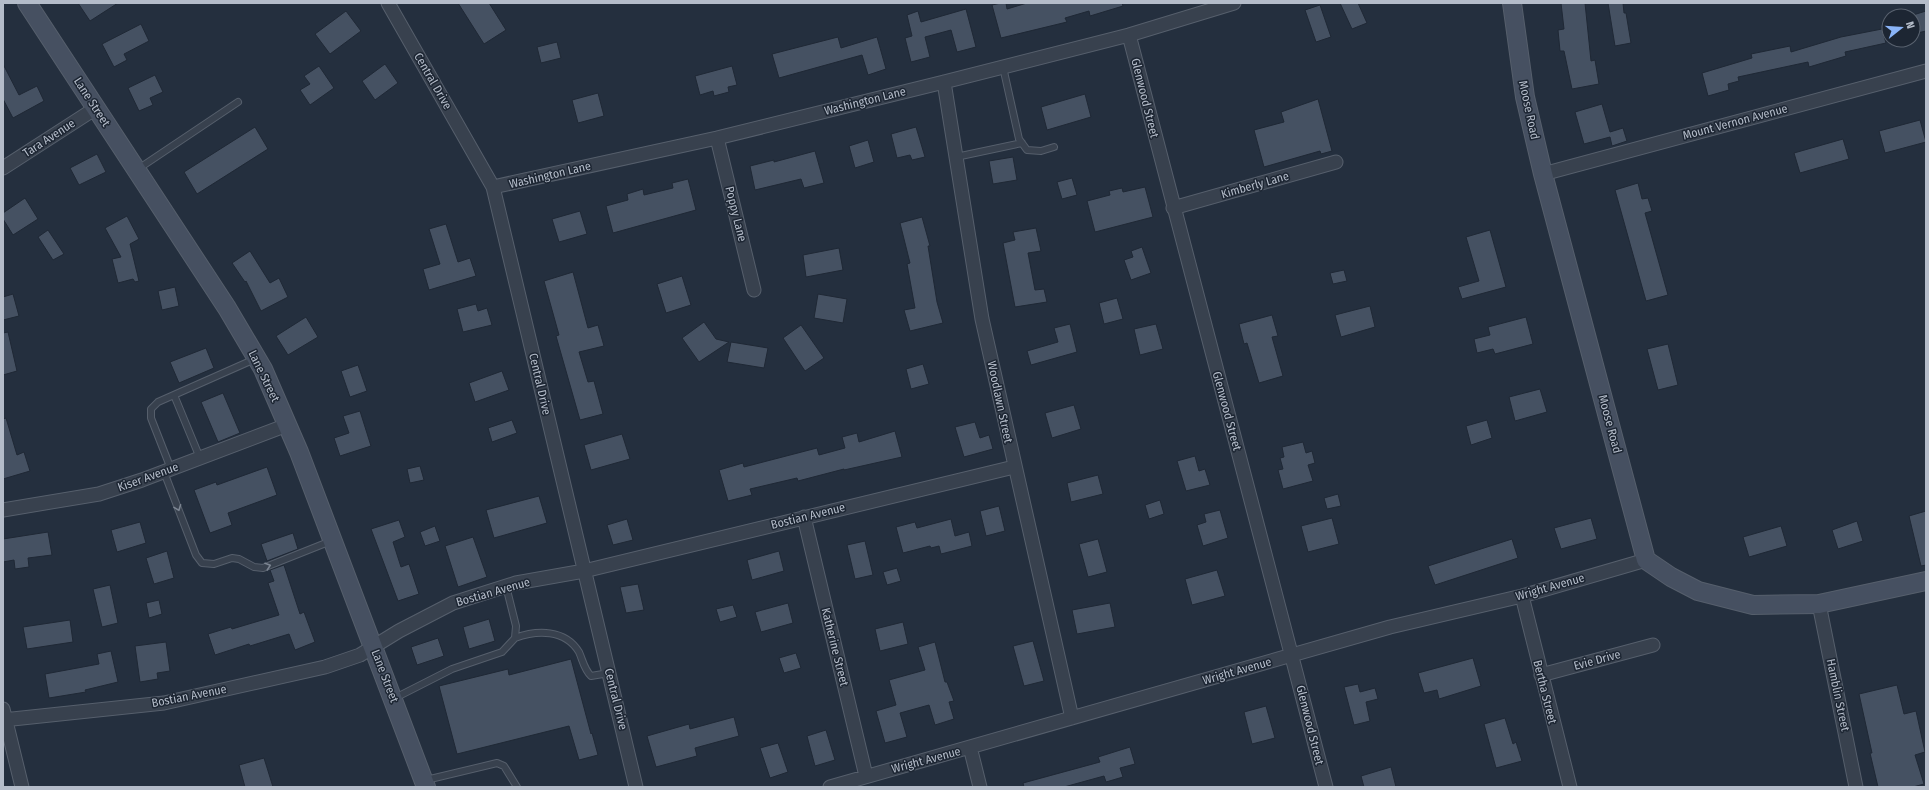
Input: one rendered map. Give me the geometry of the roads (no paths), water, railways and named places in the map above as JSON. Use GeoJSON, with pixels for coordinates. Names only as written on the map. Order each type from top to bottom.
{"type":"FeatureCollection","features":[{"type":"Feature","properties":{"kind":"main road","name":"Lane Street"},"geometry":{"type":"LineString","coordinates":[[27,3],[227,308],[256,358],[287,425],[333,540],[425,784]]}},
{"type":"Feature","properties":{"kind":"main road","name":"Moose Road"},"geometry":{"type":"LineString","coordinates":[[1512,3],[1525,97],[1543,174],[1646,560]]}},
{"type":"Feature","properties":{"kind":"main road"},"geometry":{"type":"LineString","coordinates":[[1646,560],[1671,577],[1698,591],[1753,605],[1819,604],[1926,581]]}},
{"type":"Feature","properties":{"kind":"street","name":"Central Drive"},"geometry":{"type":"LineString","coordinates":[[388,3],[493,187],[636,787]]}},
{"type":"Feature","properties":{"kind":"street","name":"Washington Lane"},"geometry":{"type":"LineString","coordinates":[[493,187],[717,138],[1003,68],[1129,35],[1234,3]]}},
{"type":"Feature","properties":{"kind":"street","name":"Glenwood Street"},"geometry":{"type":"LineString","coordinates":[[1129,35],[1326,787]]}},
{"type":"Feature","properties":{"kind":"street","name":"Mount Vernon Avenue"},"geometry":{"type":"LineString","coordinates":[[1543,174],[1926,71]]}},
{"type":"Feature","properties":{"kind":"street","name":"Woodlawn Street"},"geometry":{"type":"LineString","coordinates":[[944,82],[982,319],[1014,467],[1072,718]]}},
{"type":"Feature","properties":{"kind":"street","name":"Tara Avenue"},"geometry":{"type":"LineString","coordinates":[[3,168],[96,108]]}},
{"type":"Feature","properties":{"kind":"street","name":"Poppy Lane"},"geometry":{"type":"LineString","coordinates":[[717,138],[754,290]]}},
{"type":"Feature","properties":{"kind":"street","name":"Kimberly Lane"},"geometry":{"type":"LineString","coordinates":[[1174,208],[1336,162]]}},
{"type":"Feature","properties":{"kind":"street","name":"Kiser Avenue"},"geometry":{"type":"LineString","coordinates":[[3,510],[99,494],[168,471],[287,425]]}},
{"type":"Feature","properties":{"kind":"street","name":"Bostian Avenue"},"geometry":{"type":"LineString","coordinates":[[4,716],[164,703],[325,667],[360,655],[398,631],[453,603],[506,586],[584,571],[1014,467]]}},
{"type":"Feature","properties":{"kind":"street","name":"Katherine Street"},"geometry":{"type":"LineString","coordinates":[[804,517],[866,776]]}},
{"type":"Feature","properties":{"kind":"street","name":"Wright Avenue"},"geometry":{"type":"LineString","coordinates":[[830,787],[1390,627],[1522,596],[1646,560]]}},
{"type":"Feature","properties":{"kind":"street","name":"Bertha Street"},"geometry":{"type":"LineString","coordinates":[[1522,596],[1570,787]]}},
{"type":"Feature","properties":{"kind":"street","name":"Hamblin Street"},"geometry":{"type":"LineString","coordinates":[[1819,604],[1856,787]]}},
{"type":"Feature","properties":{"kind":"street","name":"Evie Drive"},"geometry":{"type":"LineString","coordinates":[[1541,675],[1653,645]]}},
{"type":"Feature","properties":{"kind":"street"},"geometry":{"type":"LineString","coordinates":[[4,716],[22,787]]}},
{"type":"Feature","properties":{"kind":"street"},"geometry":{"type":"LineString","coordinates":[[970,747],[980,787]]}},
{"type":"Feature","properties":{"kind":"lane"},"geometry":{"type":"LineString","coordinates":[[1003,68],[1019,140],[1027,150],[1041,151],[1054,147]]}},
{"type":"Feature","properties":{"kind":"lane"},"geometry":{"type":"LineString","coordinates":[[136,170],[238,102]]}},
{"type":"Feature","properties":{"kind":"lane"},"geometry":{"type":"LineString","coordinates":[[956,157],[1022,143]]}},
{"type":"Feature","properties":{"kind":"lane"},"geometry":{"type":"LineString","coordinates":[[256,358],[158,402],[151,409],[151,418],[196,555],[202,563],[214,564],[232,558],[239,559],[254,567],[263,568],[333,540]]}},
{"type":"Feature","properties":{"kind":"lane"},"geometry":{"type":"LineString","coordinates":[[174,395],[200,458]]}},
{"type":"Feature","properties":{"kind":"lane"},"geometry":{"type":"LineString","coordinates":[[506,586],[516,626],[515,638]]}},
{"type":"Feature","properties":{"kind":"lane"},"geometry":{"type":"LineString","coordinates":[[393,699],[452,669],[502,652],[515,638],[530,632],[547,631],[568,640],[578,651],[586,671],[591,676],[609,673]]}},
{"type":"Feature","properties":{"kind":"lane"},"geometry":{"type":"LineString","coordinates":[[425,784],[497,763],[504,766],[517,787]]}}]}
